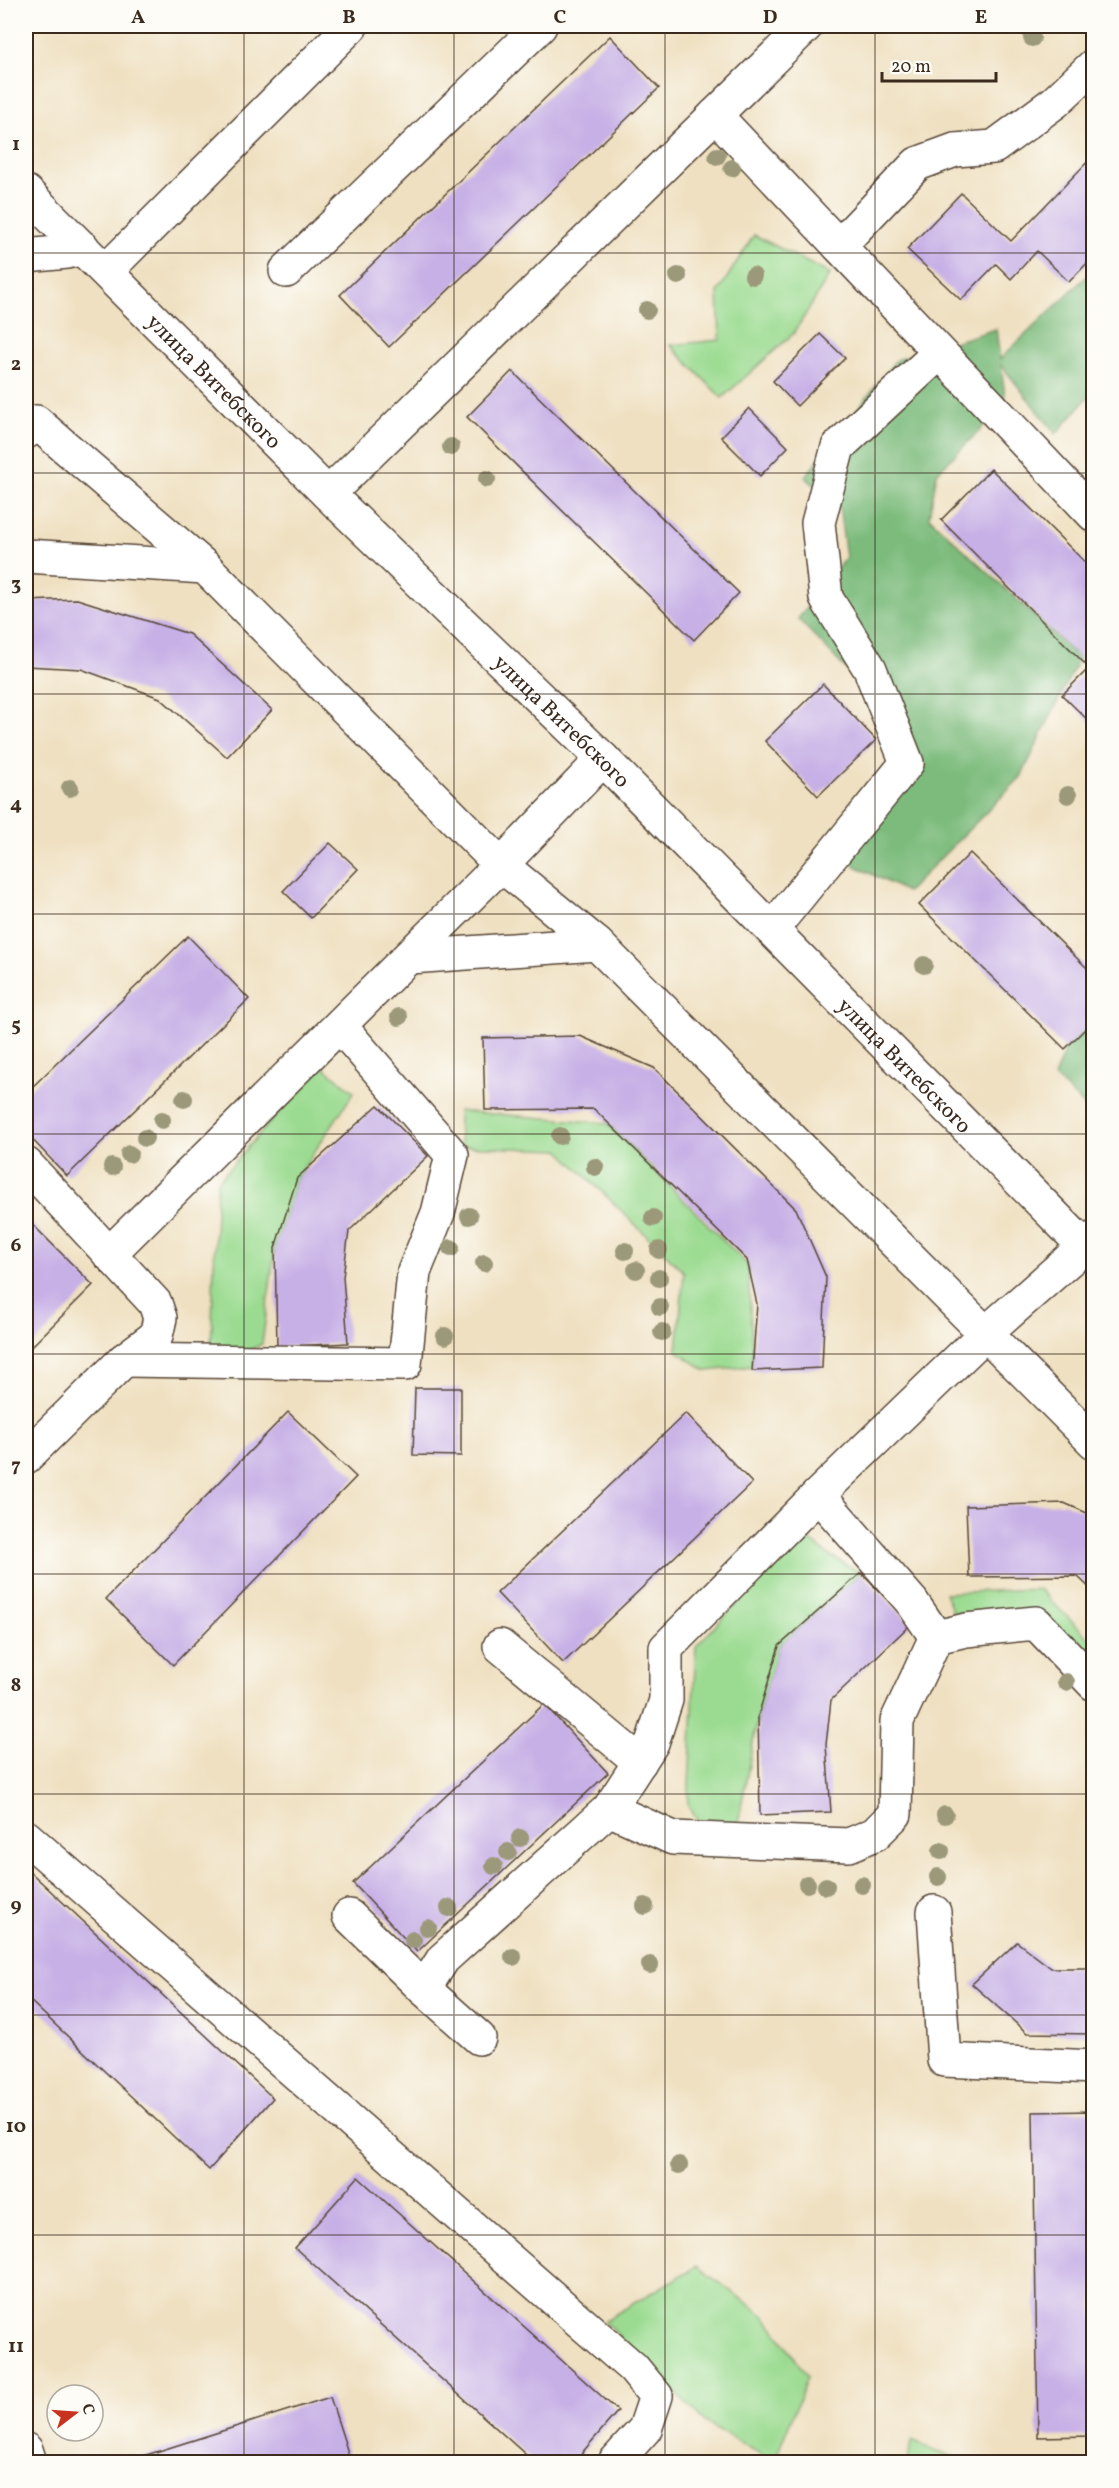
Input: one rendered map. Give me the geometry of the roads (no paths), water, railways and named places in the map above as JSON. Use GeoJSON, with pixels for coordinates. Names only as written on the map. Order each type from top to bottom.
{"type":"FeatureCollection","features":[{"type":"Feature","properties":{"kind":"street"},"geometry":{"type":"LineString","coordinates":[[106,271],[351,26]]}},
{"type":"Feature","properties":{"kind":"street"},"geometry":{"type":"LineString","coordinates":[[286,271],[540,26]]}},
{"type":"Feature","properties":{"kind":"street"},"geometry":{"type":"LineString","coordinates":[[328,494],[806,26]]}},
{"type":"Feature","properties":{"kind":"street"},"geometry":{"type":"LineString","coordinates":[[839,246],[917,164],[955,150],[994,147],[1054,102],[1094,65]]}},
{"type":"Feature","properties":{"kind":"street"},"geometry":{"type":"LineString","coordinates":[[715,115],[1094,515]]}},
{"type":"Feature","properties":{"kind":"street","name":"улица Витебского"},"geometry":{"type":"LineString","coordinates":[[26,192],[328,494],[603,759],[1091,1247]]}},
{"type":"Feature","properties":{"kind":"street"},"geometry":{"type":"LineString","coordinates":[[26,256],[58,254],[72,236]]}},
{"type":"Feature","properties":{"kind":"street"},"geometry":{"type":"LineString","coordinates":[[772,929],[907,763],[870,669],[826,598],[818,523],[838,447],[939,353]]}},
{"type":"Feature","properties":{"kind":"street"},"geometry":{"type":"LineString","coordinates":[[26,432],[36,422],[205,567],[501,865],[597,944],[1094,1442]]}},
{"type":"Feature","properties":{"kind":"street"},"geometry":{"type":"LineString","coordinates":[[26,556],[205,567]]}},
{"type":"Feature","properties":{"kind":"street"},"geometry":{"type":"LineString","coordinates":[[108,1254],[410,957],[603,759]]}},
{"type":"Feature","properties":{"kind":"street"},"geometry":{"type":"LineString","coordinates":[[410,957],[597,944]]}},
{"type":"Feature","properties":{"kind":"street"},"geometry":{"type":"LineString","coordinates":[[124,1360],[405,1364],[414,1272],[438,1213],[452,1155],[340,1026]]}},
{"type":"Feature","properties":{"kind":"street"},"geometry":{"type":"LineString","coordinates":[[26,1164],[154,1302],[160,1318],[156,1336],[124,1360],[26,1457]]}},
{"type":"Feature","properties":{"kind":"street"},"geometry":{"type":"LineString","coordinates":[[424,1989],[443,1959],[609,1809],[652,1743],[666,1700],[666,1648],[818,1495],[985,1334],[1091,1247]]}},
{"type":"Feature","properties":{"kind":"street"},"geometry":{"type":"LineString","coordinates":[[818,1495],[912,1602],[936,1637]]}},
{"type":"Feature","properties":{"kind":"street"},"geometry":{"type":"LineString","coordinates":[[936,1637],[966,1630],[1036,1623],[1094,1684]]}},
{"type":"Feature","properties":{"kind":"street"},"geometry":{"type":"LineString","coordinates":[[609,1809],[673,1838],[849,1845],[875,1834],[894,1814],[897,1721],[936,1637]]}},
{"type":"Feature","properties":{"kind":"street"},"geometry":{"type":"LineString","coordinates":[[500,1646],[640,1762]]}},
{"type":"Feature","properties":{"kind":"street"},"geometry":{"type":"LineString","coordinates":[[26,1837],[633,2368],[656,2396],[645,2429],[615,2463]]}},
{"type":"Feature","properties":{"kind":"street"},"geometry":{"type":"LineString","coordinates":[[934,1912],[944,2060],[1094,2067]]}},
{"type":"Feature","properties":{"kind":"street"},"geometry":{"type":"LineString","coordinates":[[349,1916],[424,1989],[479,2038]]}},
{"type":"Feature","properties":{"kind":"street"},"geometry":{"type":"LineString","coordinates":[[26,2450],[30,2463]]}}]}
